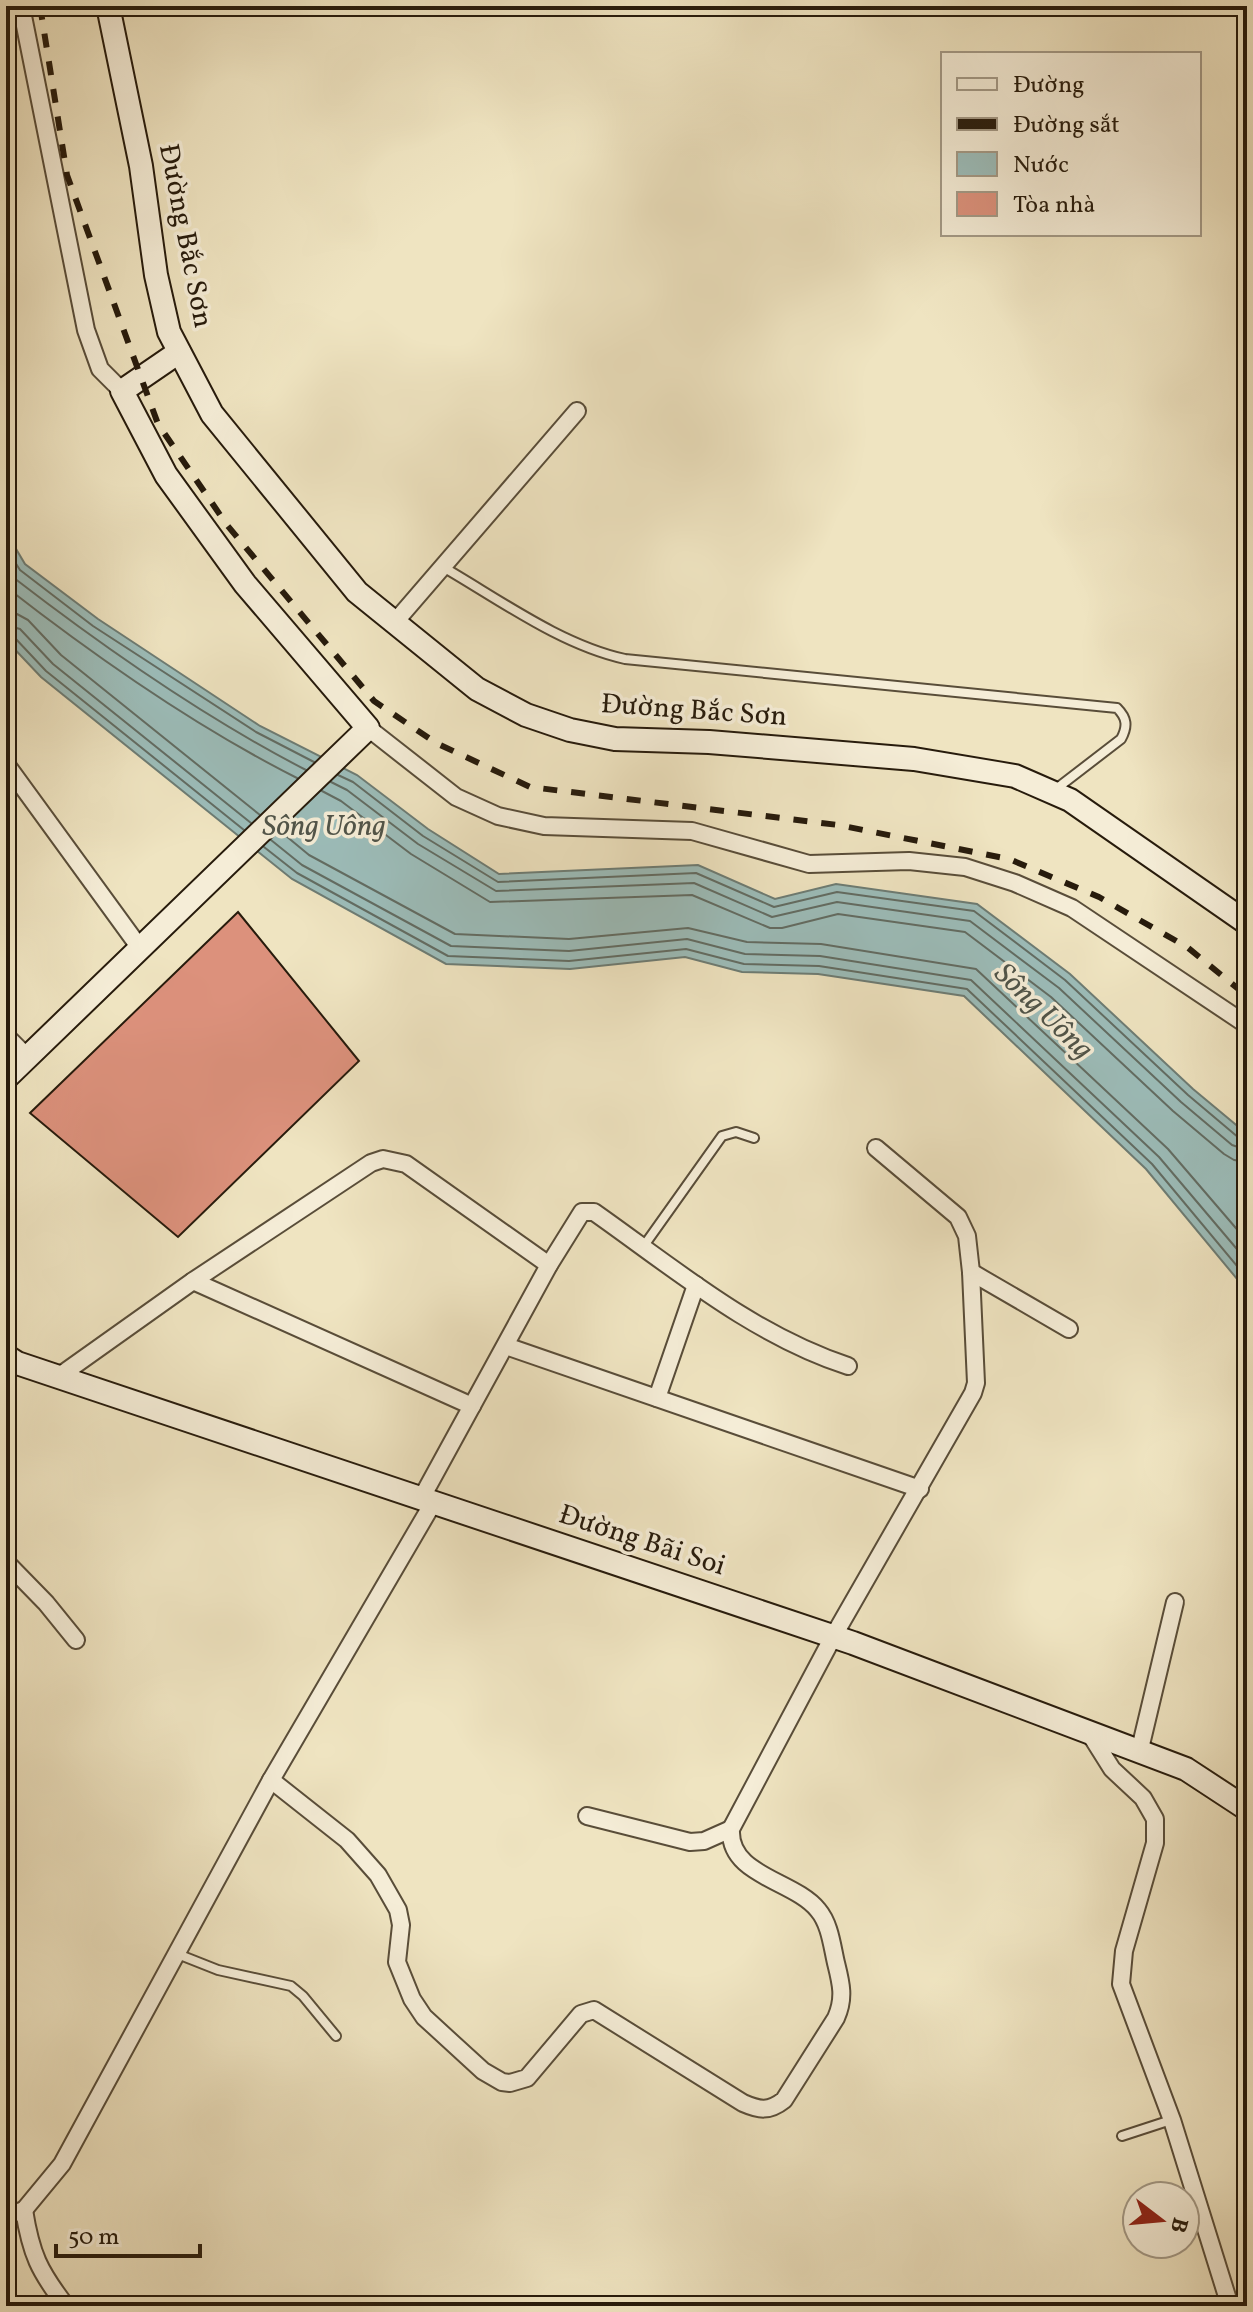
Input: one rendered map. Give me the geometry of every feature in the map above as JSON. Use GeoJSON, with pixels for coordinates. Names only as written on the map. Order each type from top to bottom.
{"type":"FeatureCollection","features":[{"type":"Feature","properties":{"kind":"main road","name":"Đường Bắc Sơn"},"geometry":{"type":"LineString","coordinates":[[108,6],[141,166],[156,275],[169,332],[212,414],[357,592],[477,689],[526,715],[570,730],[615,739],[709,742],[914,759],[1015,776],[1070,800],[1247,923]]}},
{"type":"Feature","properties":{"kind":"main road"},"geometry":{"type":"LineString","coordinates":[[6,1078],[362,733],[245,584],[166,475],[122,391],[179,352]]}},
{"type":"Feature","properties":{"kind":"main road","name":"Đường Bãi Soi"},"geometry":{"type":"LineString","coordinates":[[6,1356],[58,1377],[833,1637],[1186,1769],[1247,1809]]}},
{"type":"Feature","properties":{"kind":"street"},"geometry":{"type":"LineString","coordinates":[[21,6],[86,330],[100,369],[122,391]]}},
{"type":"Feature","properties":{"kind":"street"},"geometry":{"type":"LineString","coordinates":[[395,622],[577,411]]}},
{"type":"Feature","properties":{"kind":"street"},"geometry":{"type":"LineString","coordinates":[[362,733],[456,797],[498,816],[544,826],[692,831],[809,864],[909,861],[965,867],[1015,883],[1072,908],[1247,1025]]}},
{"type":"Feature","properties":{"kind":"street"},"geometry":{"type":"LineString","coordinates":[[6,764],[140,948]]}},
{"type":"Feature","properties":{"kind":"street"},"geometry":{"type":"LineString","coordinates":[[6,1036],[27,1057]]}},
{"type":"Feature","properties":{"kind":"street"},"geometry":{"type":"LineString","coordinates":[[271,1780],[347,1840],[378,1875],[398,1910],[401,1925],[397,1962],[412,1999],[424,2017],[493,2078],[510,2083],[527,2078],[581,2014],[594,2010],[743,2103],[764,2110],[774,2108],[784,2100],[836,2018],[841,2007],[842,1984],[825,1920],[818,1909],[808,1899],[744,1862],[732,1848],[731,1829],[833,1637],[920,1489],[976,1383],[967,1236],[958,1217],[876,1148]]}},
{"type":"Feature","properties":{"kind":"street"},"geometry":{"type":"LineString","coordinates":[[58,1377],[193,1281],[371,1163],[383,1159],[406,1164],[549,1265]]}},
{"type":"Feature","properties":{"kind":"street"},"geometry":{"type":"LineString","coordinates":[[6,2216],[24,2210],[62,2164],[175,1953],[427,1501],[472,1406],[578,1215],[587,1210],[786,1342],[848,1366]]}},
{"type":"Feature","properties":{"kind":"street"},"geometry":{"type":"LineString","coordinates":[[971,1272],[1069,1329]]}},
{"type":"Feature","properties":{"kind":"street"},"geometry":{"type":"LineString","coordinates":[[193,1281],[472,1406]]}},
{"type":"Feature","properties":{"kind":"street"},"geometry":{"type":"LineString","coordinates":[[657,1398],[696,1285]]}},
{"type":"Feature","properties":{"kind":"street"},"geometry":{"type":"LineString","coordinates":[[506,1346],[920,1489]]}},
{"type":"Feature","properties":{"kind":"street"},"geometry":{"type":"LineString","coordinates":[[6,1562],[76,1640]]}},
{"type":"Feature","properties":{"kind":"street"},"geometry":{"type":"LineString","coordinates":[[1139,1753],[1175,1602]]}},
{"type":"Feature","properties":{"kind":"street"},"geometry":{"type":"LineString","coordinates":[[1090,1734],[1112,1769],[1143,1798],[1155,1819],[1155,1843],[1124,1951],[1121,1984],[1172,2120],[1230,2306]]}},
{"type":"Feature","properties":{"kind":"street"},"geometry":{"type":"LineString","coordinates":[[587,1816],[690,1842],[704,1841],[731,1829]]}},
{"type":"Feature","properties":{"kind":"street"},"geometry":{"type":"LineString","coordinates":[[24,2210],[34,2258],[43,2276],[66,2306]]}},
{"type":"Feature","properties":{"kind":"lane"},"geometry":{"type":"LineString","coordinates":[[443,567],[576,644],[601,654],[625,659],[1117,708],[1125,716],[1126,728],[1121,739],[1052,792]]}},
{"type":"Feature","properties":{"kind":"lane"},"geometry":{"type":"LineString","coordinates":[[643,1247],[722,1136],[736,1132],[754,1138]]}},
{"type":"Feature","properties":{"kind":"lane"},"geometry":{"type":"LineString","coordinates":[[175,1953],[218,1970],[291,1986],[336,2036]]}},
{"type":"Feature","properties":{"kind":"lane"},"geometry":{"type":"LineString","coordinates":[[1122,2136],[1172,2120]]}},
{"type":"Feature","properties":{"kind":"water","name":"Sông Uông"},"geometry":{"type":"Polygon","coordinates":[[[6,532],[25,564],[98,619],[260,726],[357,775],[428,829],[499,874],[698,865],[775,899],[836,884],[977,904],[1070,974],[1193,1089],[1247,1134],[1247,1291],[1146,1169],[964,996],[818,974],[742,972],[685,957],[570,969],[446,964],[292,879],[41,677],[6,640],[6,532]]]}},
{"type":"Feature","properties":{"kind":"building"},"geometry":{"type":"Polygon","coordinates":[[[238,912],[359,1061],[178,1237],[30,1113],[238,912]]]}},
{"type":"Feature","properties":{"kind":"railway"},"geometry":{"type":"LineString","coordinates":[[40,6],[67,175],[158,424],[227,525],[374,701],[436,743],[530,787],[838,825],[1009,859],[1099,897],[1187,947],[1247,996]]}}]}
